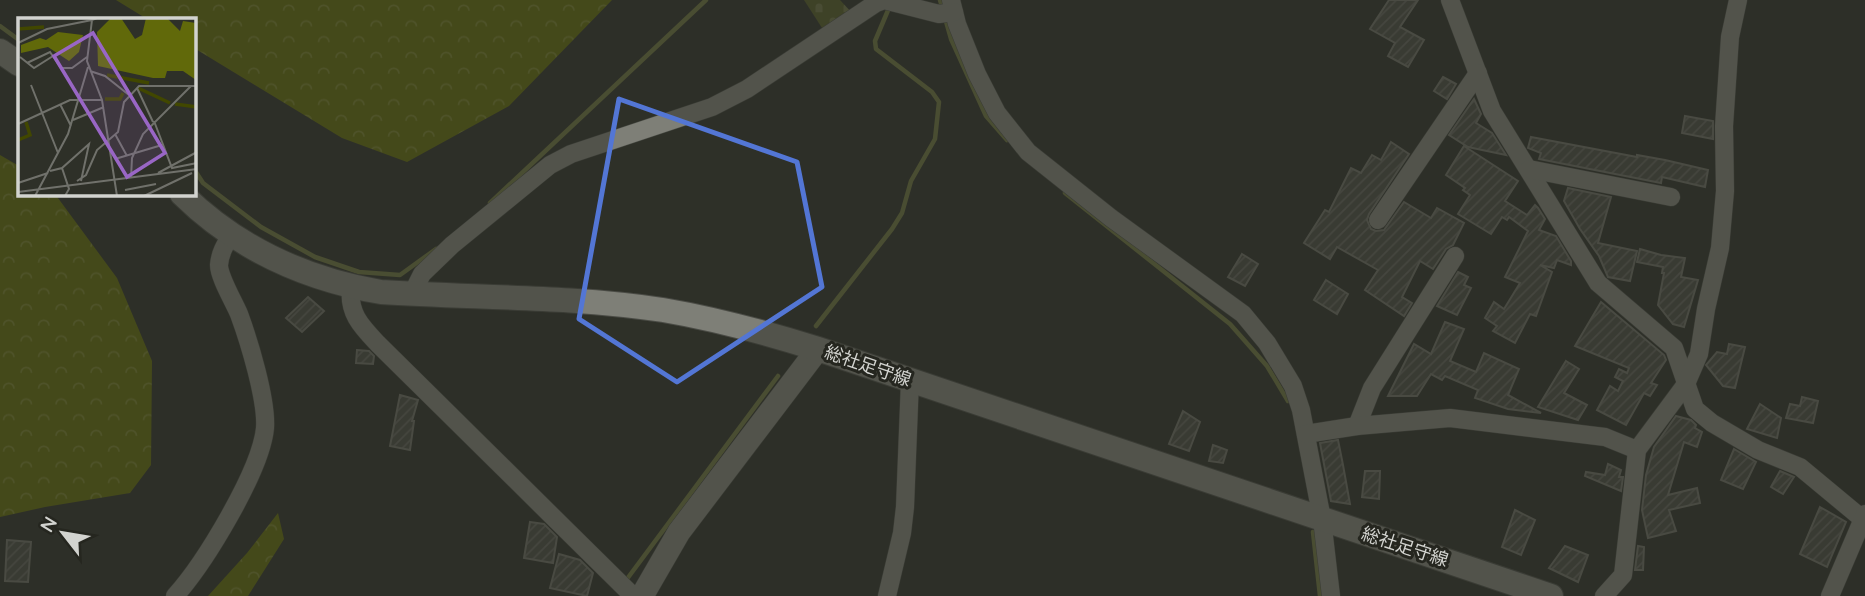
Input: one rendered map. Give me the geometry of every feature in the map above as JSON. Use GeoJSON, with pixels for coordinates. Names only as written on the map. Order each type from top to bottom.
{"type":"FeatureCollection","features":[{"type":"Feature","properties":{"kind":"main road"},"geometry":{"type":"LineString","coordinates":[[0,51],[18,63]]}},
{"type":"Feature","properties":{"kind":"main road","name":"総社足守線"},"geometry":{"type":"LineString","coordinates":[[184,196],[231,235],[278,262],[314,277],[351,287],[412,294],[604,304],[724,322],[818,349],[1551,596]]}},
{"type":"Feature","properties":{"kind":"street"},"geometry":{"type":"LineString","coordinates":[[1450,0],[1492,111],[1598,283],[1674,348],[1695,409],[1758,450],[1800,467],[1864,518],[1830,596]]}},
{"type":"Feature","properties":{"kind":"street"},"geometry":{"type":"LineString","coordinates":[[1604,596],[1623,575],[1637,450],[1686,384],[1699,354],[1720,248],[1725,191],[1724,126],[1730,37],[1738,0]]}},
{"type":"Feature","properties":{"kind":"street"},"geometry":{"type":"LineString","coordinates":[[412,294],[422,274],[452,245],[550,165],[570,154],[712,107],[747,89],[876,3],[891,1],[948,10],[997,113],[1028,152],[1111,218],[1243,314],[1267,342],[1293,386],[1306,434],[1322,519],[1331,596]]}},
{"type":"Feature","properties":{"kind":"street"},"geometry":{"type":"LineString","coordinates":[[1378,220],[1478,73]]}},
{"type":"Feature","properties":{"kind":"street"},"geometry":{"type":"LineString","coordinates":[[1529,169],[1671,197]]}},
{"type":"Feature","properties":{"kind":"street"},"geometry":{"type":"LineString","coordinates":[[175,596],[193,576],[249,479],[261,450],[265,426],[261,390],[244,330],[219,267],[222,250],[231,235]]}},
{"type":"Feature","properties":{"kind":"street"},"geometry":{"type":"LineString","coordinates":[[1357,426],[1371,388],[1455,256]]}},
{"type":"Feature","properties":{"kind":"street"},"geometry":{"type":"LineString","coordinates":[[351,287],[351,309],[357,321],[378,344],[630,590],[679,532],[818,349]]}},
{"type":"Feature","properties":{"kind":"street"},"geometry":{"type":"LineString","coordinates":[[887,596],[902,533],[905,507],[910,380]]}},
{"type":"Feature","properties":{"kind":"street"},"geometry":{"type":"LineString","coordinates":[[1306,434],[1357,426],[1450,418],[1605,437],[1637,450]]}},
{"type":"Feature","properties":{"kind":"highlighted area"},"geometry":{"type":"Polygon","coordinates":[[[619,99],[797,162],[822,287],[677,382],[579,319],[619,99]]]}},
{"type":"Feature","properties":{"kind":"green space"},"geometry":{"type":"Polygon","coordinates":[[[116,0],[612,0],[509,106],[407,162],[342,138],[196,49],[196,18],[145,18],[116,0]]]}},
{"type":"Feature","properties":{"kind":"green space"},"geometry":{"type":"Polygon","coordinates":[[[804,0],[840,0],[852,13],[824,31],[804,0]]]}},
{"type":"Feature","properties":{"kind":"green space"},"geometry":{"type":"Polygon","coordinates":[[[0,155],[18,165],[18,196],[56,196],[117,278],[152,361],[151,465],[130,493],[0,517],[0,155]]]}},
{"type":"Feature","properties":{"kind":"green space"},"geometry":{"type":"Polygon","coordinates":[[[278,513],[284,539],[248,596],[208,596],[247,553],[278,513]]]}},
{"type":"Feature","properties":{"kind":"building"},"geometry":{"type":"Polygon","coordinates":[[[1389,0],[1418,0],[1400,27],[1424,40],[1408,67],[1388,56],[1395,43],[1370,29],[1389,0]]]}},
{"type":"Feature","properties":{"kind":"building"},"geometry":{"type":"Polygon","coordinates":[[[1443,77],[1456,84],[1447,99],[1434,91],[1443,77]]]}},
{"type":"Feature","properties":{"kind":"building"},"geometry":{"type":"Polygon","coordinates":[[[1474,99],[1481,114],[1476,123],[1492,133],[1506,155],[1468,147],[1449,135],[1474,99]]]}},
{"type":"Feature","properties":{"kind":"building"},"geometry":{"type":"Polygon","coordinates":[[[1685,116],[1713,121],[1713,139],[1682,133],[1685,116]]]}},
{"type":"Feature","properties":{"kind":"building"},"geometry":{"type":"Polygon","coordinates":[[[1531,137],[1708,170],[1705,187],[1662,177],[1661,183],[1539,159],[1541,153],[1528,148],[1531,137]]]}},
{"type":"Feature","properties":{"kind":"building"},"geometry":{"type":"Polygon","coordinates":[[[1391,142],[1409,154],[1369,214],[1367,220],[1371,229],[1384,230],[1404,202],[1431,218],[1437,208],[1464,223],[1453,245],[1446,249],[1433,269],[1420,261],[1402,297],[1412,303],[1404,316],[1365,290],[1378,270],[1337,247],[1330,259],[1304,243],[1325,210],[1329,212],[1351,168],[1361,173],[1372,155],[1381,160],[1391,142]]]}},
{"type":"Feature","properties":{"kind":"building"},"geometry":{"type":"Polygon","coordinates":[[[1464,146],[1518,181],[1505,201],[1527,215],[1535,205],[1545,219],[1539,230],[1556,236],[1571,261],[1571,265],[1557,260],[1554,268],[1540,265],[1552,272],[1536,316],[1530,314],[1515,343],[1493,331],[1497,326],[1485,318],[1494,302],[1504,309],[1520,283],[1505,277],[1528,231],[1509,217],[1507,220],[1502,217],[1491,234],[1458,214],[1470,195],[1463,190],[1465,188],[1446,175],[1464,146]]]}},
{"type":"Feature","properties":{"kind":"building"},"geometry":{"type":"Polygon","coordinates":[[[1568,188],[1611,197],[1598,243],[1637,251],[1630,281],[1608,277],[1599,256],[1564,201],[1568,188]]]}},
{"type":"Feature","properties":{"kind":"building"},"geometry":{"type":"Polygon","coordinates":[[[1640,249],[1685,258],[1681,277],[1698,280],[1684,327],[1673,324],[1658,305],[1663,267],[1637,262],[1640,249]]]}},
{"type":"Feature","properties":{"kind":"building"},"geometry":{"type":"Polygon","coordinates":[[[1242,254],[1258,264],[1245,286],[1228,277],[1242,254]]]}},
{"type":"Feature","properties":{"kind":"building"},"geometry":{"type":"Polygon","coordinates":[[[1458,272],[1468,277],[1464,285],[1471,288],[1457,315],[1437,306],[1458,272]]]}},
{"type":"Feature","properties":{"kind":"building"},"geometry":{"type":"Polygon","coordinates":[[[1326,280],[1348,294],[1337,314],[1314,300],[1326,280]]]}},
{"type":"Feature","properties":{"kind":"building"},"geometry":{"type":"Polygon","coordinates":[[[308,297],[324,311],[302,332],[286,318],[308,297]]]}},
{"type":"Feature","properties":{"kind":"building"},"geometry":{"type":"Polygon","coordinates":[[[1601,302],[1664,355],[1666,360],[1651,383],[1657,385],[1650,396],[1644,393],[1626,425],[1597,410],[1610,386],[1618,391],[1623,381],[1615,377],[1619,369],[1627,373],[1629,368],[1575,346],[1601,302]]]}},
{"type":"Feature","properties":{"kind":"building"},"geometry":{"type":"Polygon","coordinates":[[[1445,322],[1464,329],[1450,361],[1476,372],[1484,353],[1519,369],[1508,395],[1541,413],[1508,409],[1475,398],[1478,390],[1445,376],[1442,380],[1431,374],[1417,396],[1388,396],[1414,344],[1431,354],[1445,322]]]}},
{"type":"Feature","properties":{"kind":"building"},"geometry":{"type":"Polygon","coordinates":[[[1729,344],[1745,347],[1735,388],[1723,386],[1706,365],[1717,352],[1727,354],[1729,344]]]}},
{"type":"Feature","properties":{"kind":"building"},"geometry":{"type":"Polygon","coordinates":[[[357,350],[369,351],[374,356],[373,364],[356,363],[357,350]]]}},
{"type":"Feature","properties":{"kind":"building"},"geometry":{"type":"Polygon","coordinates":[[[1566,361],[1579,369],[1564,393],[1587,405],[1578,420],[1538,407],[1566,361]]]}},
{"type":"Feature","properties":{"kind":"building"},"geometry":{"type":"Polygon","coordinates":[[[400,395],[418,400],[412,421],[410,450],[390,446],[400,395]]]}},
{"type":"Feature","properties":{"kind":"building"},"geometry":{"type":"Polygon","coordinates":[[[1802,397],[1818,401],[1813,423],[1786,418],[1790,404],[1800,406],[1802,397]]]}},
{"type":"Feature","properties":{"kind":"building"},"geometry":{"type":"Polygon","coordinates":[[[1760,404],[1781,418],[1777,438],[1747,429],[1760,404]]]}},
{"type":"Feature","properties":{"kind":"building"},"geometry":{"type":"Polygon","coordinates":[[[1183,411],[1200,422],[1189,451],[1169,444],[1183,411]]]}},
{"type":"Feature","properties":{"kind":"building"},"geometry":{"type":"Polygon","coordinates":[[[1676,416],[1691,420],[1696,425],[1695,428],[1702,432],[1697,447],[1684,442],[1668,495],[1697,488],[1700,503],[1669,510],[1676,531],[1648,538],[1642,510],[1646,475],[1654,447],[1676,416]]]}},
{"type":"Feature","properties":{"kind":"building"},"geometry":{"type":"Polygon","coordinates":[[[1338,440],[1350,504],[1331,501],[1320,443],[1338,440]]]}},
{"type":"Feature","properties":{"kind":"building"},"geometry":{"type":"Polygon","coordinates":[[[1213,445],[1227,450],[1223,463],[1209,461],[1213,445]]]}},
{"type":"Feature","properties":{"kind":"building"},"geometry":{"type":"Polygon","coordinates":[[[1734,449],[1756,462],[1743,489],[1721,480],[1734,449]]]}},
{"type":"Feature","properties":{"kind":"building"},"geometry":{"type":"Polygon","coordinates":[[[1608,464],[1621,470],[1621,491],[1585,476],[1586,472],[1605,475],[1608,464]]]}},
{"type":"Feature","properties":{"kind":"building"},"geometry":{"type":"Polygon","coordinates":[[[1365,471],[1380,471],[1379,499],[1362,497],[1365,471]]]}},
{"type":"Feature","properties":{"kind":"building"},"geometry":{"type":"Polygon","coordinates":[[[1780,471],[1794,477],[1783,494],[1771,487],[1780,471]]]}},
{"type":"Feature","properties":{"kind":"building"},"geometry":{"type":"Polygon","coordinates":[[[1820,507],[1846,522],[1827,567],[1800,554],[1820,507]]]}},
{"type":"Feature","properties":{"kind":"building"},"geometry":{"type":"Polygon","coordinates":[[[1515,510],[1535,520],[1521,555],[1502,547],[1515,510]]]}},
{"type":"Feature","properties":{"kind":"building"},"geometry":{"type":"Polygon","coordinates":[[[530,522],[544,524],[557,537],[553,563],[524,558],[530,522]]]}},
{"type":"Feature","properties":{"kind":"building"},"geometry":{"type":"Polygon","coordinates":[[[7,540],[31,542],[28,582],[5,581],[7,540]]]}},
{"type":"Feature","properties":{"kind":"building"},"geometry":{"type":"Polygon","coordinates":[[[1565,546],[1588,555],[1578,582],[1549,568],[1565,546]]]}},
{"type":"Feature","properties":{"kind":"building"},"geometry":{"type":"Polygon","coordinates":[[[1638,546],[1644,547],[1643,570],[1635,570],[1638,546]]]}},
{"type":"Feature","properties":{"kind":"building"},"geometry":{"type":"Polygon","coordinates":[[[559,554],[580,560],[593,573],[587,596],[550,588],[559,554]]]}},
{"type":"Feature","properties":{"kind":"waterway"},"geometry":{"type":"LineString","coordinates":[[490,203],[706,0]]}},
{"type":"Feature","properties":{"kind":"waterway"},"geometry":{"type":"LineString","coordinates":[[940,0],[943,10]]}},
{"type":"Feature","properties":{"kind":"waterway"},"geometry":{"type":"LineString","coordinates":[[816,326],[892,229],[902,213],[911,181],[935,139],[939,102],[932,92],[876,49],[875,41],[889,8]]}},
{"type":"Feature","properties":{"kind":"waterway"},"geometry":{"type":"LineString","coordinates":[[945,18],[951,39],[986,116],[1007,140]]}},
{"type":"Feature","properties":{"kind":"waterway"},"geometry":{"type":"LineString","coordinates":[[0,26],[18,39]]}},
{"type":"Feature","properties":{"kind":"waterway"},"geometry":{"type":"LineString","coordinates":[[196,172],[203,183],[261,227],[315,257],[359,272],[400,275],[436,249]]}},
{"type":"Feature","properties":{"kind":"waterway"},"geometry":{"type":"LineString","coordinates":[[1065,193],[1230,324],[1267,366],[1288,401]]}},
{"type":"Feature","properties":{"kind":"waterway"},"geometry":{"type":"LineString","coordinates":[[624,583],[778,376]]}},
{"type":"Feature","properties":{"kind":"waterway"},"geometry":{"type":"LineString","coordinates":[[1313,532],[1320,596]]}}]}
